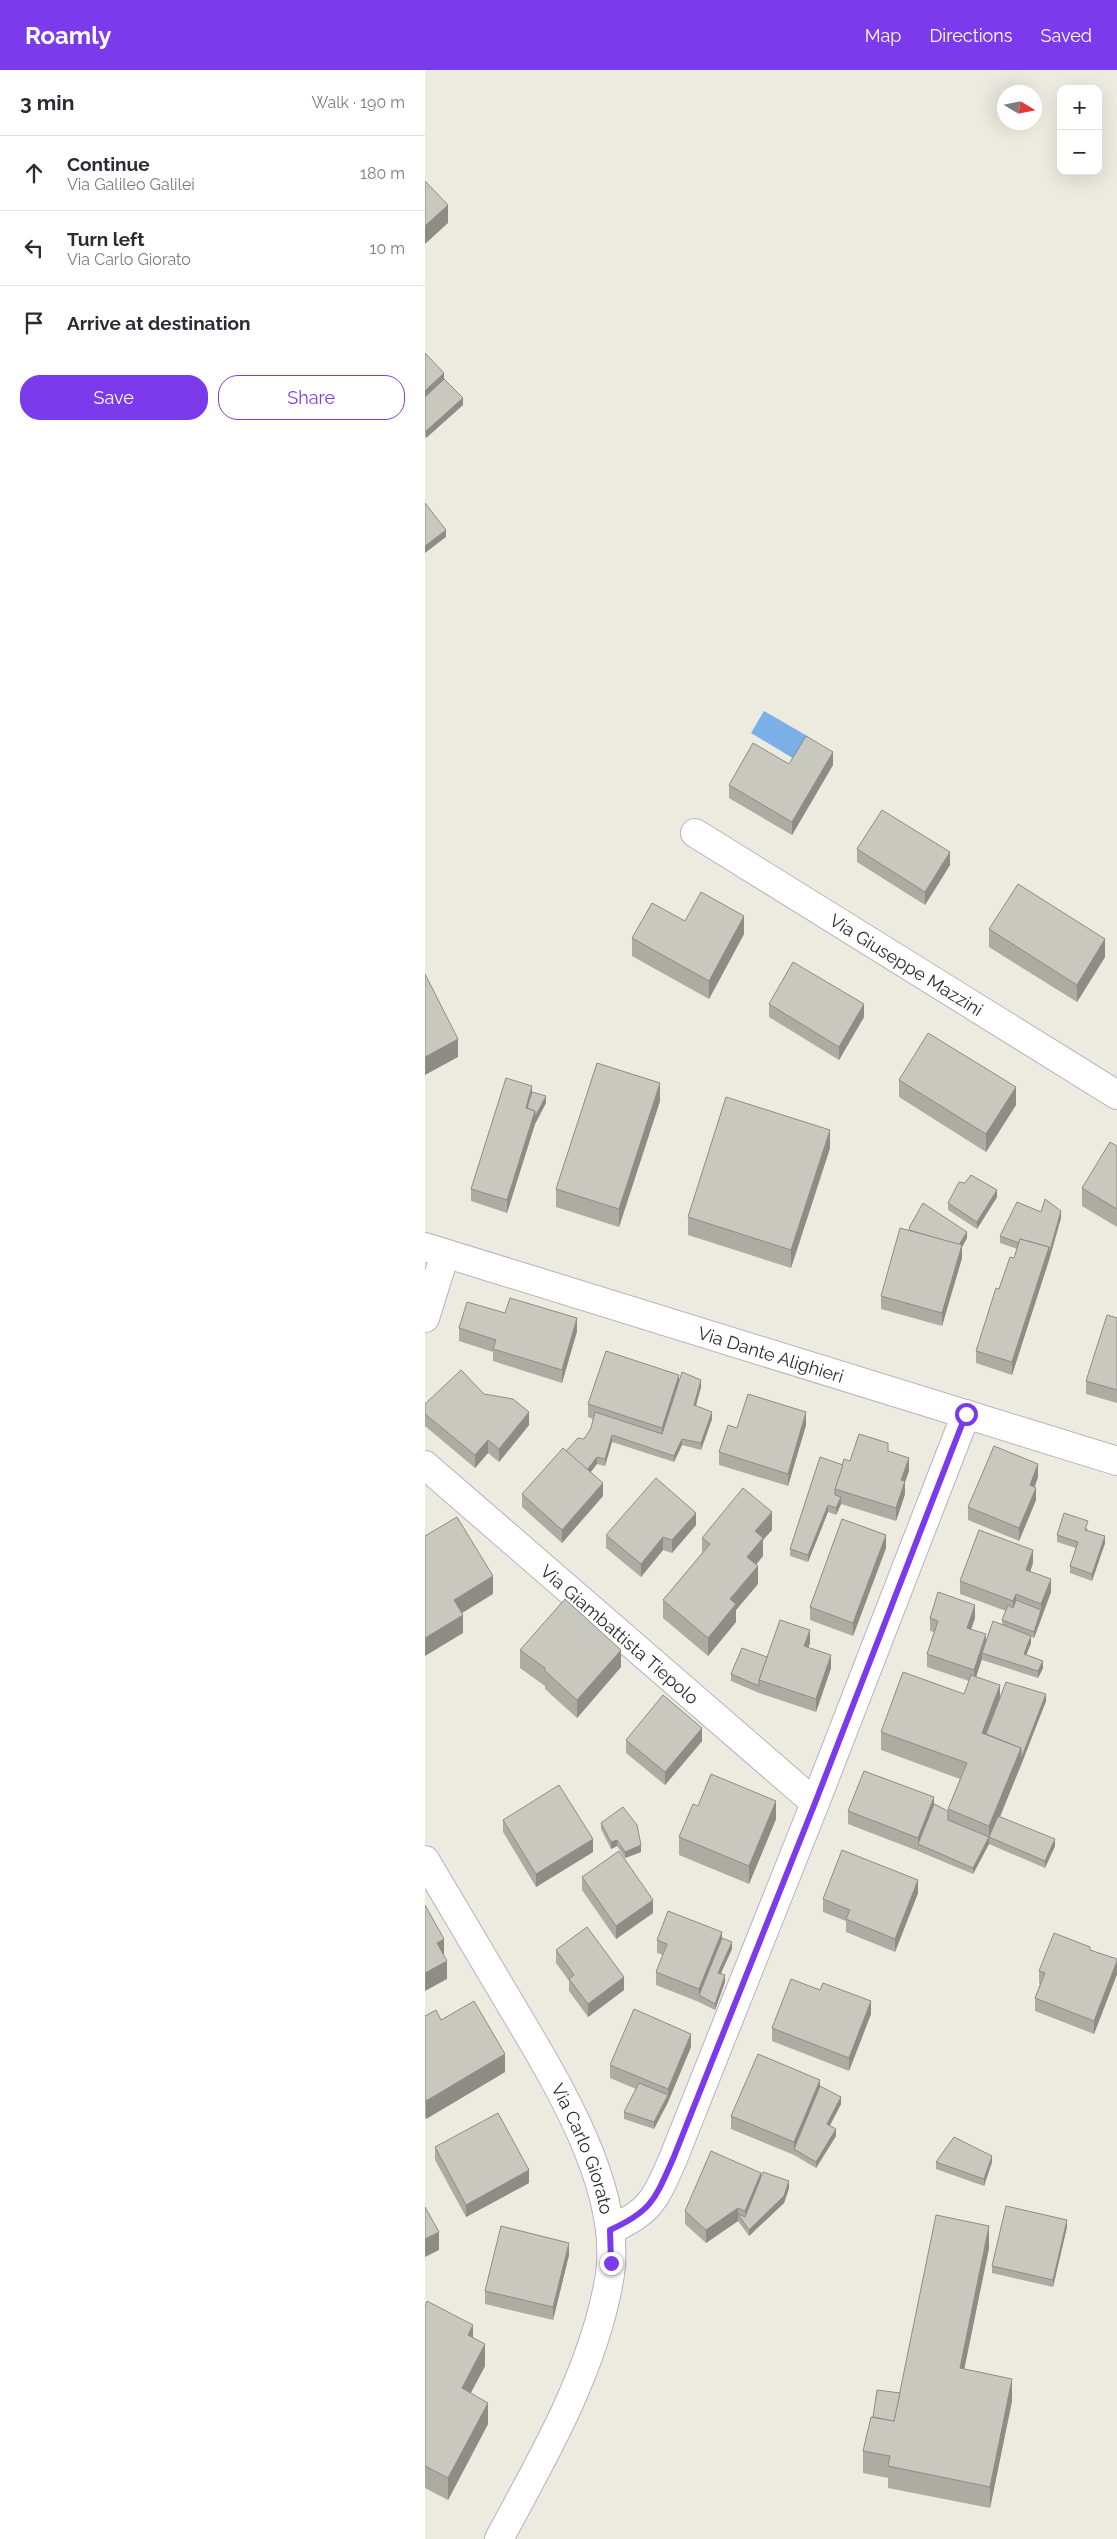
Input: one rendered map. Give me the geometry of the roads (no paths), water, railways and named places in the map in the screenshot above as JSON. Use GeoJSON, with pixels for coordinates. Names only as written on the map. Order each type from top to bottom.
{"type":"FeatureCollection","features":[{"type":"Feature","properties":{"kind":"street","name":"Via Giuseppe Mazzini"},"geometry":{"type":"LineString","coordinates":[[695,833],[1117,1096]]}},
{"type":"Feature","properties":{"kind":"street"},"geometry":{"type":"LineString","coordinates":[[425,1318],[435,1250]]}},
{"type":"Feature","properties":{"kind":"street","name":"Via Dante Alighieri"},"geometry":{"type":"LineString","coordinates":[[435,1250],[1117,1461]]}},
{"type":"Feature","properties":{"kind":"street"},"geometry":{"type":"LineString","coordinates":[[610,2230],[632,2220],[654,2200],[715,2054],[815,1803],[966,1414]]}},
{"type":"Feature","properties":{"kind":"street","name":"Via Giambattista Tiepolo"},"geometry":{"type":"LineString","coordinates":[[425,1465],[815,1803]]}},
{"type":"Feature","properties":{"kind":"street","name":"Via Carlo Giorato"},"geometry":{"type":"LineString","coordinates":[[425,1860],[557,2082],[596,2171],[610,2230],[611,2263],[609,2282],[594,2341],[563,2418],[499,2539]]}},
{"type":"Feature","properties":{"kind":"water"},"geometry":{"type":"Polygon","coordinates":[[[764,711],[809,737],[796,760],[751,733],[764,711]]]}}]}
